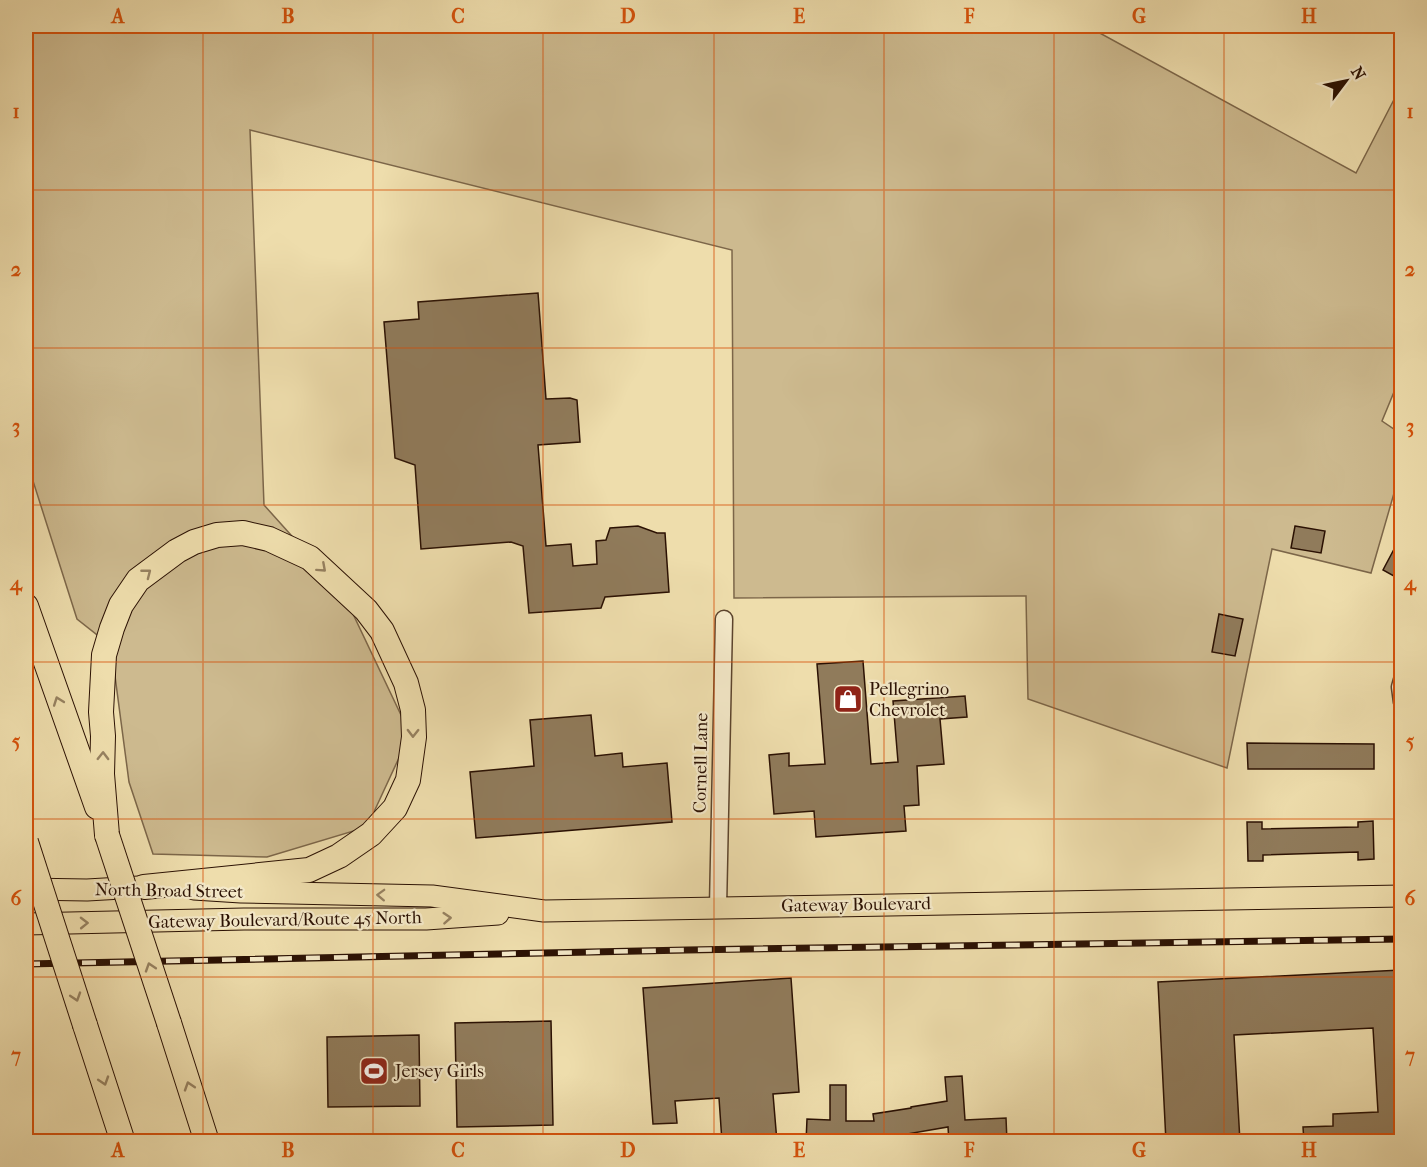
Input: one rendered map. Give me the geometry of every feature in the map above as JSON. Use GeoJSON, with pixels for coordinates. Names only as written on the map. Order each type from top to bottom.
{"type":"FeatureCollection","features":[{"type":"Feature","properties":{"kind":"highway"},"geometry":{"type":"LineString","coordinates":[[107,835],[102,774],[101,712],[104,655],[122,605],[138,580],[177,551],[194,542],[217,535],[243,533],[269,539],[310,558],[366,610],[382,631],[406,683],[413,710],[414,737],[408,780],[395,808],[371,834],[339,856],[309,870],[144,887]]}},
{"type":"Feature","properties":{"kind":"highway"},"geometry":{"type":"LineString","coordinates":[[26,606],[107,835],[207,1142]]}},
{"type":"Feature","properties":{"kind":"highway"},"geometry":{"type":"LineString","coordinates":[[26,842],[123,1142]]}},
{"type":"Feature","properties":{"kind":"main road","name":"North Broad Street"},"geometry":{"type":"LineString","coordinates":[[26,889],[87,890],[144,887],[312,893]]}},
{"type":"Feature","properties":{"kind":"main road","name":"Gateway Boulevard"},"geometry":{"type":"LineString","coordinates":[[312,893],[432,896],[543,911],[1401,896]]}},
{"type":"Feature","properties":{"kind":"main road","name":"Gateway Boulevard/Route 45 North"},"geometry":{"type":"LineString","coordinates":[[26,924],[244,919],[426,919],[543,911]]}},
{"type":"Feature","properties":{"kind":"street","name":"Cornell Lane"},"geometry":{"type":"LineString","coordinates":[[718,908],[724,619]]}},
{"type":"Feature","properties":{"kind":"street"},"geometry":{"type":"LineString","coordinates":[[1401,680],[1401,702]]}},
{"type":"Feature","properties":{"kind":"shaded area"},"geometry":{"type":"Polygon","coordinates":[[[26,26],[1087,26],[1356,173],[1401,86],[1401,375],[1382,421],[1401,434],[1401,469],[1371,573],[1272,549],[1227,768],[1028,699],[1026,596],[734,598],[732,250],[250,130],[264,505],[343,593],[410,734],[367,827],[267,857],[153,854],[129,782],[111,646],[77,619],[26,459],[26,26]]]}},
{"type":"Feature","properties":{"kind":"building"},"geometry":{"type":"Polygon","coordinates":[[[538,293],[546,399],[577,400],[580,442],[538,445],[546,546],[571,544],[573,566],[597,564],[596,541],[606,540],[610,528],[638,526],[657,533],[665,533],[669,592],[605,597],[601,608],[529,613],[523,546],[511,542],[421,549],[415,465],[395,458],[384,322],[419,319],[418,302],[538,293]]]}},
{"type":"Feature","properties":{"kind":"building"},"geometry":{"type":"Polygon","coordinates":[[[1295,526],[1325,531],[1321,553],[1291,548],[1295,526]]]}},
{"type":"Feature","properties":{"kind":"building"},"geometry":{"type":"Polygon","coordinates":[[[1401,536],[1401,580],[1383,570],[1401,536]]]}},
{"type":"Feature","properties":{"kind":"building"},"geometry":{"type":"Polygon","coordinates":[[[1219,614],[1243,619],[1235,656],[1212,652],[1219,614]]]}},
{"type":"Feature","properties":{"kind":"building"},"geometry":{"type":"Polygon","coordinates":[[[863,661],[871,764],[898,762],[893,701],[965,696],[967,717],[940,719],[944,764],[917,766],[919,805],[904,806],[906,831],[816,837],[814,811],[774,814],[769,755],[789,753],[789,766],[825,764],[817,664],[863,661]]]}},
{"type":"Feature","properties":{"kind":"building"},"geometry":{"type":"Polygon","coordinates":[[[591,715],[595,756],[622,753],[623,767],[667,763],[672,822],[476,838],[470,772],[534,766],[530,720],[591,715]]]}},
{"type":"Feature","properties":{"kind":"building"},"geometry":{"type":"Polygon","coordinates":[[[1247,743],[1374,744],[1374,769],[1248,769],[1247,743]]]}},
{"type":"Feature","properties":{"kind":"building"},"geometry":{"type":"Polygon","coordinates":[[[1373,821],[1374,859],[1358,860],[1358,852],[1263,855],[1263,861],[1248,861],[1247,822],[1262,822],[1262,829],[1358,827],[1358,822],[1373,821]]]}},
{"type":"Feature","properties":{"kind":"building"},"geometry":{"type":"Polygon","coordinates":[[[1401,970],[1401,1142],[1304,1142],[1303,1127],[1333,1126],[1333,1114],[1378,1112],[1373,1028],[1234,1035],[1240,1142],[1166,1142],[1158,982],[1401,970]]]}},
{"type":"Feature","properties":{"kind":"building"},"geometry":{"type":"Polygon","coordinates":[[[791,978],[799,1092],[773,1094],[777,1142],[722,1142],[719,1098],[675,1101],[677,1123],[653,1124],[643,988],[791,978]]]}},
{"type":"Feature","properties":{"kind":"building"},"geometry":{"type":"Polygon","coordinates":[[[551,1021],[553,1125],[457,1127],[455,1023],[551,1021]]]}},
{"type":"Feature","properties":{"kind":"building","name":"Jersey Girls"},"geometry":{"type":"Polygon","coordinates":[[[419,1035],[420,1106],[328,1107],[327,1037],[419,1035]]]}},
{"type":"Feature","properties":{"kind":"building"},"geometry":{"type":"Polygon","coordinates":[[[962,1076],[965,1120],[1006,1118],[1007,1142],[949,1142],[948,1127],[901,1135],[902,1142],[806,1142],[807,1119],[830,1120],[830,1085],[846,1085],[846,1121],[874,1121],[873,1114],[947,1101],[945,1077],[962,1076]]]}},
{"type":"Feature","properties":{"kind":"railway"},"geometry":{"type":"LineString","coordinates":[[26,964],[687,950],[1402,939]]}},
{"type":"Feature","properties":{"kind":"place","name":"Pellegrino Chevrolet"},"geometry":{"type":"Point","coordinates":[848,699]}},
{"type":"Feature","properties":{"kind":"place","name":"Jersey Girls"},"geometry":{"type":"Point","coordinates":[374,1071]}}]}
